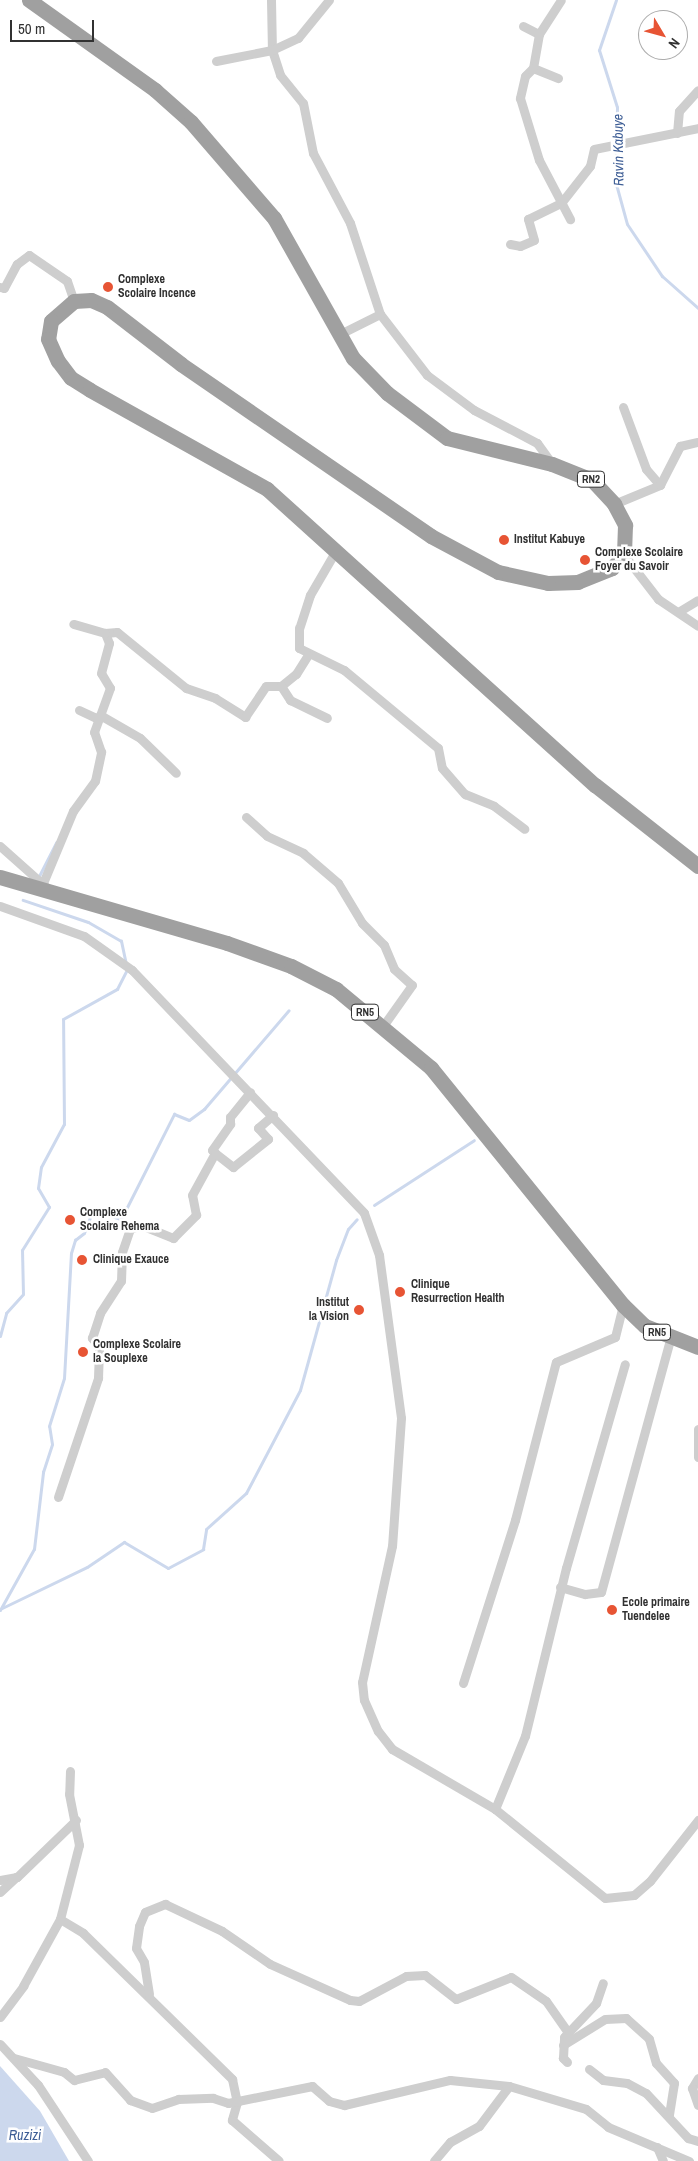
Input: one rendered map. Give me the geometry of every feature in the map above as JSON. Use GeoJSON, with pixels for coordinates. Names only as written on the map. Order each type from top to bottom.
{"type":"FeatureCollection","features":[{"type":"Feature","properties":{"kind":"highway","name":"RN2"},"geometry":{"type":"LineString","coordinates":[[29,0],[155,90],[191,122],[274,218],[338,335],[353,358],[387,393],[447,438],[552,464],[592,480],[614,504],[625,526],[624,555]]}},
{"type":"Feature","properties":{"kind":"highway"},"geometry":{"type":"LineString","coordinates":[[624,555],[612,568],[578,582],[548,583],[498,572],[431,536],[181,364],[107,307],[91,300],[74,301],[51,321],[48,339],[71,378],[242,471],[595,785],[698,866]]}},
{"type":"Feature","properties":{"kind":"highway","name":"RN5"},"geometry":{"type":"LineString","coordinates":[[0,877],[56,896],[291,966],[336,989],[383,1026],[431,1068],[622,1305],[645,1326],[670,1339],[698,1347]]}},
{"type":"Feature","properties":{"kind":"street"},"geometry":{"type":"LineString","coordinates":[[271,0],[272,50],[280,75],[303,103],[313,153],[350,223],[380,314],[427,375],[474,410],[537,443],[552,464]]}},
{"type":"Feature","properties":{"kind":"street"},"geometry":{"type":"LineString","coordinates":[[216,61],[272,50],[298,38],[330,0]]}},
{"type":"Feature","properties":{"kind":"street"},"geometry":{"type":"LineString","coordinates":[[561,0],[539,34],[533,68],[524,76],[520,98],[539,160],[570,219]]}},
{"type":"Feature","properties":{"kind":"street"},"geometry":{"type":"LineString","coordinates":[[523,26],[539,34]]}},
{"type":"Feature","properties":{"kind":"street"},"geometry":{"type":"LineString","coordinates":[[533,68],[558,78]]}},
{"type":"Feature","properties":{"kind":"street"},"geometry":{"type":"LineString","coordinates":[[678,132],[679,111],[698,90]]}},
{"type":"Feature","properties":{"kind":"street"},"geometry":{"type":"LineString","coordinates":[[510,244],[520,246],[534,240],[528,219],[561,203],[590,166],[594,149],[698,128]]}},
{"type":"Feature","properties":{"kind":"street"},"geometry":{"type":"LineString","coordinates":[[0,287],[4,288],[17,264],[29,255],[67,281],[74,301]]}},
{"type":"Feature","properties":{"kind":"street"},"geometry":{"type":"LineString","coordinates":[[338,335],[380,314]]}},
{"type":"Feature","properties":{"kind":"street"},"geometry":{"type":"LineString","coordinates":[[623,407],[646,469],[660,486]]}},
{"type":"Feature","properties":{"kind":"street"},"geometry":{"type":"LineString","coordinates":[[614,504],[660,486],[680,446],[698,442]]}},
{"type":"Feature","properties":{"kind":"street"},"geometry":{"type":"LineString","coordinates":[[335,552],[310,595],[299,628],[299,648],[308,655],[322,656],[344,670],[438,748],[442,768],[465,794],[494,806],[524,829]]}},
{"type":"Feature","properties":{"kind":"street"},"geometry":{"type":"LineString","coordinates":[[624,555],[658,599],[698,626]]}},
{"type":"Feature","properties":{"kind":"street"},"geometry":{"type":"LineString","coordinates":[[678,612],[698,600]]}},
{"type":"Feature","properties":{"kind":"street"},"geometry":{"type":"LineString","coordinates":[[73,624],[105,633],[117,632],[186,688],[215,698],[245,717],[266,686],[281,686],[296,674],[308,655]]}},
{"type":"Feature","properties":{"kind":"street"},"geometry":{"type":"LineString","coordinates":[[42,883],[73,811],[95,781],[101,752],[94,732],[110,688],[101,673],[109,643],[105,633]]}},
{"type":"Feature","properties":{"kind":"street"},"geometry":{"type":"LineString","coordinates":[[281,686],[290,700],[327,718]]}},
{"type":"Feature","properties":{"kind":"street"},"geometry":{"type":"LineString","coordinates":[[79,710],[99,717],[140,738],[176,772]]}},
{"type":"Feature","properties":{"kind":"street"},"geometry":{"type":"LineString","coordinates":[[246,817],[267,836],[304,853],[338,883],[362,923],[384,945],[394,969],[412,985],[383,1026]]}},
{"type":"Feature","properties":{"kind":"street"},"geometry":{"type":"LineString","coordinates":[[0,846],[56,896]]}},
{"type":"Feature","properties":{"kind":"street"},"geometry":{"type":"LineString","coordinates":[[0,906],[84,936],[132,970],[273,1115],[364,1214],[379,1255],[401,1418],[396,1508],[362,1682],[364,1700],[392,1749],[495,1809],[606,1898],[639,1890],[698,1820]]}},
{"type":"Feature","properties":{"kind":"street"},"geometry":{"type":"LineString","coordinates":[[250,1092],[230,1117],[230,1124],[212,1150],[233,1167],[268,1139],[258,1128],[273,1115]]}},
{"type":"Feature","properties":{"kind":"street"},"geometry":{"type":"LineString","coordinates":[[58,1497],[98,1378],[99,1346],[92,1338],[100,1313],[121,1281],[130,1229],[141,1225],[173,1238],[196,1215],[192,1195],[215,1153]]}},
{"type":"Feature","properties":{"kind":"street"},"geometry":{"type":"LineString","coordinates":[[463,1684],[515,1520],[556,1362],[615,1337],[622,1305]]}},
{"type":"Feature","properties":{"kind":"street"},"geometry":{"type":"LineString","coordinates":[[560,1587],[585,1594],[602,1592],[670,1339]]}},
{"type":"Feature","properties":{"kind":"street"},"geometry":{"type":"LineString","coordinates":[[495,1809],[525,1736],[560,1587],[625,1364]]}},
{"type":"Feature","properties":{"kind":"street"},"geometry":{"type":"LineString","coordinates":[[698,1430],[698,1457]]}},
{"type":"Feature","properties":{"kind":"street"},"geometry":{"type":"LineString","coordinates":[[0,2017],[60,1919],[79,1845],[70,1771]]}},
{"type":"Feature","properties":{"kind":"street"},"geometry":{"type":"LineString","coordinates":[[0,1892],[76,1820]]}},
{"type":"Feature","properties":{"kind":"street"},"geometry":{"type":"LineString","coordinates":[[0,1880],[16,1877]]}},
{"type":"Feature","properties":{"kind":"street"},"geometry":{"type":"LineString","coordinates":[[148,1994],[144,1962],[136,1948],[139,1926],[146,1912],[165,1904],[215,1927],[270,1964],[350,2000],[406,1976],[425,1975],[456,1998],[511,1977],[546,2001],[568,2032]]}},
{"type":"Feature","properties":{"kind":"street"},"geometry":{"type":"LineString","coordinates":[[60,1919],[83,1933],[148,1994],[175,2027],[232,2079],[237,2102],[232,2120],[279,2161]]}},
{"type":"Feature","properties":{"kind":"street"},"geometry":{"type":"LineString","coordinates":[[567,2062],[563,2044],[568,2032],[596,2003],[603,1984]]}},
{"type":"Feature","properties":{"kind":"street"},"geometry":{"type":"LineString","coordinates":[[563,2044],[605,2019],[626,2018],[649,2040],[656,2063],[674,2083],[669,2115]]}},
{"type":"Feature","properties":{"kind":"street"},"geometry":{"type":"LineString","coordinates":[[0,2044],[48,2099],[88,2161]]}},
{"type":"Feature","properties":{"kind":"street"},"geometry":{"type":"LineString","coordinates":[[14,2058],[64,2072],[74,2080],[105,2072],[130,2100],[152,2108],[178,2099],[237,2102],[267,2092],[312,2086],[329,2101],[344,2106],[450,2080],[509,2086],[586,2109],[608,2126],[689,2161]]}},
{"type":"Feature","properties":{"kind":"street"},"geometry":{"type":"LineString","coordinates":[[589,2069],[604,2080],[627,2083],[646,2094],[669,2115],[688,2138],[698,2141]]}},
{"type":"Feature","properties":{"kind":"street"},"geometry":{"type":"LineString","coordinates":[[698,2078],[692,2088],[698,2104]]}},
{"type":"Feature","properties":{"kind":"street"},"geometry":{"type":"LineString","coordinates":[[434,2161],[450,2142],[478,2126],[509,2086]]}},
{"type":"Feature","properties":{"kind":"street"},"geometry":{"type":"LineString","coordinates":[[657,2147],[663,2161]]}},
{"type":"Feature","properties":{"kind":"water","name":"Ruzizi"},"geometry":{"type":"Polygon","coordinates":[[[0,2066],[40,2111],[69,2161],[0,2161],[0,2066]]]}},
{"type":"Feature","properties":{"kind":"waterway","name":"Ravin Kabuye"},"geometry":{"type":"LineString","coordinates":[[616,0],[599,50],[617,107],[616,184],[627,224],[662,276],[698,308]]}},
{"type":"Feature","properties":{"kind":"waterway"},"geometry":{"type":"LineString","coordinates":[[39,876],[56,842]]}},
{"type":"Feature","properties":{"kind":"waterway"},"geometry":{"type":"LineString","coordinates":[[0,1336],[6,1313],[23,1294],[22,1250],[49,1207],[38,1188],[41,1167],[64,1124],[63,1019],[117,989],[127,969],[121,941],[88,922],[23,900]]}},
{"type":"Feature","properties":{"kind":"waterway"},"geometry":{"type":"LineString","coordinates":[[0,1610],[34,1549],[43,1472],[52,1444],[49,1426],[64,1378],[71,1253],[75,1240],[84,1233],[93,1210],[121,1219],[174,1114],[189,1120],[204,1109],[289,1010]]}},
{"type":"Feature","properties":{"kind":"waterway"},"geometry":{"type":"LineString","coordinates":[[374,1205],[474,1140]]}},
{"type":"Feature","properties":{"kind":"waterway"},"geometry":{"type":"LineString","coordinates":[[2,1608],[87,1567],[124,1542],[168,1568],[203,1549],[206,1529],[246,1493],[300,1390],[336,1260],[348,1229],[357,1219]]}},
{"type":"Feature","properties":{"kind":"place","name":"Complexe Scolaire Incence"},"geometry":{"type":"Point","coordinates":[108,287]}},
{"type":"Feature","properties":{"kind":"place","name":"Institut Kabuye"},"geometry":{"type":"Point","coordinates":[504,540]}},
{"type":"Feature","properties":{"kind":"place","name":"Complexe Scolaire Foyer du Savoir"},"geometry":{"type":"Point","coordinates":[585,560]}},
{"type":"Feature","properties":{"kind":"place","name":"Complexe Scolaire Rehema"},"geometry":{"type":"Point","coordinates":[70,1220]}},
{"type":"Feature","properties":{"kind":"place","name":"Clinique Exauce"},"geometry":{"type":"Point","coordinates":[82,1260]}},
{"type":"Feature","properties":{"kind":"place","name":"Clinique Resurrection Health"},"geometry":{"type":"Point","coordinates":[400,1292]}},
{"type":"Feature","properties":{"kind":"place","name":"Institut la Vision"},"geometry":{"type":"Point","coordinates":[359,1310]}},
{"type":"Feature","properties":{"kind":"place","name":"Complexe Scolaire la Souplexe"},"geometry":{"type":"Point","coordinates":[83,1352]}},
{"type":"Feature","properties":{"kind":"place","name":"Ecole primaire Tuendelee"},"geometry":{"type":"Point","coordinates":[612,1610]}}]}
